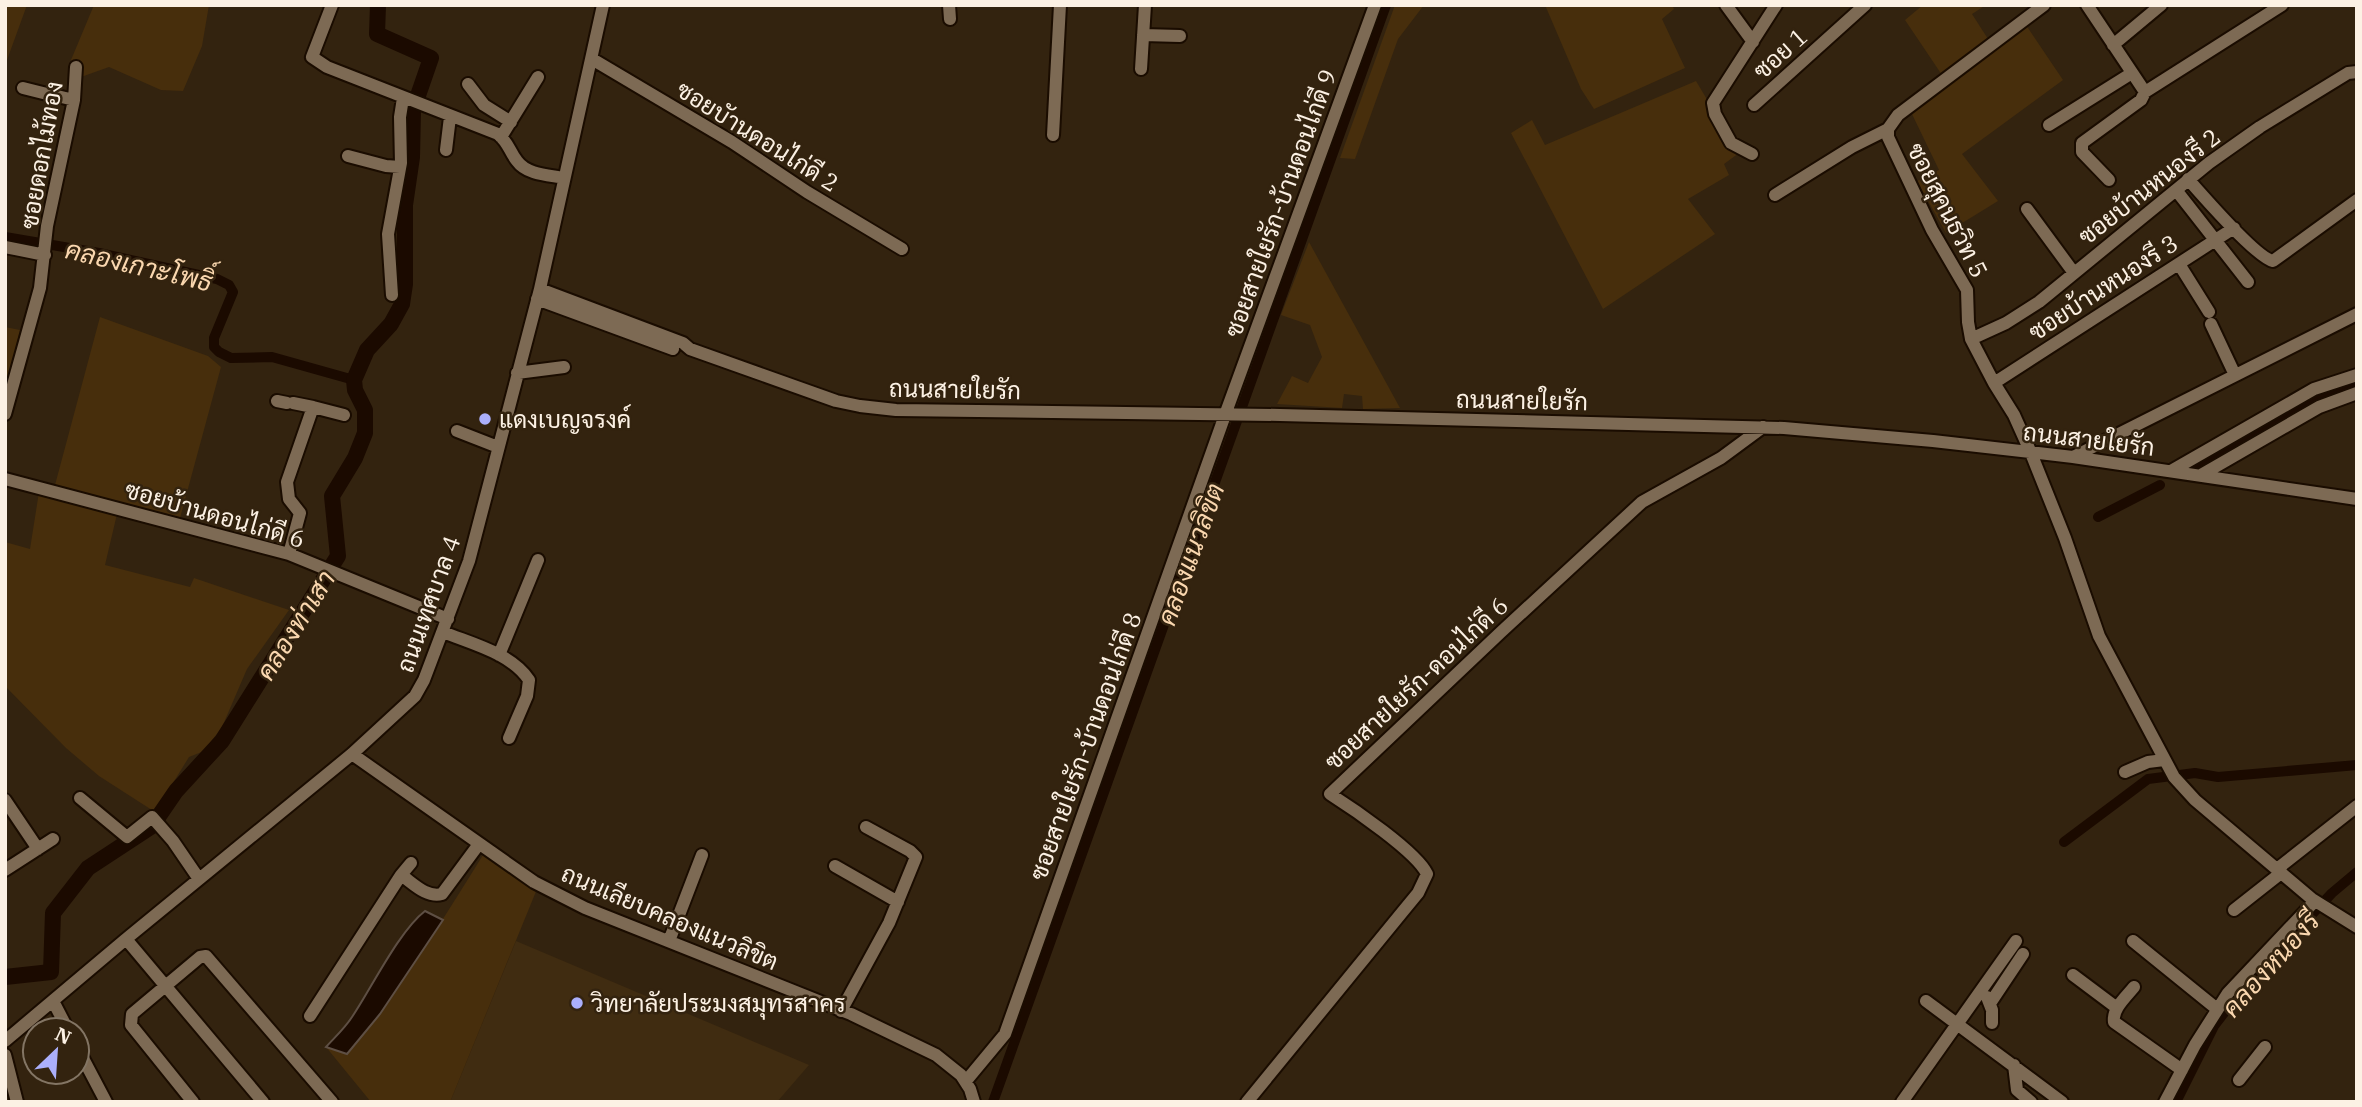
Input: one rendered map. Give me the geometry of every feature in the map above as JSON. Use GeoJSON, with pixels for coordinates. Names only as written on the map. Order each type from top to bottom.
{"type":"FeatureCollection","features":[{"type":"Feature","properties":{"kind":"street"},"geometry":{"type":"LineString","coordinates":[[332,5],[312,57],[327,66],[501,137],[507,142],[518,164],[528,170],[564,178]]}},
{"type":"Feature","properties":{"kind":"street","name":"ถนนเทศบาล 4"},"geometry":{"type":"LineString","coordinates":[[5,1041],[352,754],[415,696],[446,626],[469,561],[545,265],[603,5]]}},
{"type":"Feature","properties":{"kind":"street"},"geometry":{"type":"LineString","coordinates":[[949,5],[950,19]]}},
{"type":"Feature","properties":{"kind":"street"},"geometry":{"type":"LineString","coordinates":[[1053,135],[1060,5]]}},
{"type":"Feature","properties":{"kind":"street"},"geometry":{"type":"LineString","coordinates":[[1141,69],[1145,5]]}},
{"type":"Feature","properties":{"kind":"street","name":"ซอยสายใยรัก-บ้านดอนไก่ดี 9"},"geometry":{"type":"LineString","coordinates":[[1228,415],[1375,5]]}},
{"type":"Feature","properties":{"kind":"street"},"geometry":{"type":"LineString","coordinates":[[1726,5],[1753,42]]}},
{"type":"Feature","properties":{"kind":"street"},"geometry":{"type":"LineString","coordinates":[[1752,154],[1731,143],[1713,109],[1713,103],[1776,5]]}},
{"type":"Feature","properties":{"kind":"street","name":"ซอย 1"},"geometry":{"type":"LineString","coordinates":[[1754,105],[1865,5]]}},
{"type":"Feature","properties":{"kind":"street","name":"ซอยสุคนธวิท 5"},"geometry":{"type":"LineString","coordinates":[[2044,5],[1898,115],[1888,129],[1888,137],[1925,215],[1967,290],[1971,339],[2014,415],[2031,453],[2065,538],[2099,636],[2169,770],[2195,800],[2320,905],[2355,923]]}},
{"type":"Feature","properties":{"kind":"street"},"geometry":{"type":"LineString","coordinates":[[2087,5],[2145,92]]}},
{"type":"Feature","properties":{"kind":"street"},"geometry":{"type":"LineString","coordinates":[[2113,44],[2161,5]]}},
{"type":"Feature","properties":{"kind":"street"},"geometry":{"type":"LineString","coordinates":[[2109,180],[2082,152],[2082,143],[2141,100],[2145,92],[2281,5]]}},
{"type":"Feature","properties":{"kind":"street"},"geometry":{"type":"LineString","coordinates":[[1143,35],[1180,36]]}},
{"type":"Feature","properties":{"kind":"street","name":"ซอยบัานดอนไก่ดี 2"},"geometry":{"type":"LineString","coordinates":[[592,59],[732,142],[807,192],[902,249]]}},
{"type":"Feature","properties":{"kind":"street","name":"ซอยดอกไม้ทอง"},"geometry":{"type":"LineString","coordinates":[[5,414],[40,288],[47,226],[74,100],[76,67]]}},
{"type":"Feature","properties":{"kind":"street","name":"ซอยบ้านหนองรี 2"},"geometry":{"type":"LineString","coordinates":[[1971,339],[2022,314],[2188,179],[2260,127],[2348,73],[2357,72]]}},
{"type":"Feature","properties":{"kind":"street"},"geometry":{"type":"LineString","coordinates":[[2049,125],[2132,73]]}},
{"type":"Feature","properties":{"kind":"street"},"geometry":{"type":"LineString","coordinates":[[501,137],[538,77]]}},
{"type":"Feature","properties":{"kind":"street"},"geometry":{"type":"LineString","coordinates":[[468,84],[484,105],[511,122]]}},
{"type":"Feature","properties":{"kind":"street"},"geometry":{"type":"LineString","coordinates":[[23,88],[74,100]]}},
{"type":"Feature","properties":{"kind":"street"},"geometry":{"type":"LineString","coordinates":[[392,295],[388,234],[400,167],[400,117],[409,100]]}},
{"type":"Feature","properties":{"kind":"street"},"geometry":{"type":"LineString","coordinates":[[446,150],[450,117]]}},
{"type":"Feature","properties":{"kind":"street"},"geometry":{"type":"LineString","coordinates":[[1775,195],[1852,147],[1888,129]]}},
{"type":"Feature","properties":{"kind":"street"},"geometry":{"type":"LineString","coordinates":[[348,156],[400,167]]}},
{"type":"Feature","properties":{"kind":"street"},"geometry":{"type":"LineString","coordinates":[[2188,179],[2264,258],[2273,261],[2357,200]]}},
{"type":"Feature","properties":{"kind":"street"},"geometry":{"type":"LineString","coordinates":[[2176,190],[2248,282]]}},
{"type":"Feature","properties":{"kind":"street"},"geometry":{"type":"LineString","coordinates":[[2027,209],[2074,273]]}},
{"type":"Feature","properties":{"kind":"street","name":"ซอยบ้านหนองรี 3"},"geometry":{"type":"LineString","coordinates":[[1994,383],[2234,228]]}},
{"type":"Feature","properties":{"kind":"street"},"geometry":{"type":"LineString","coordinates":[[5,247],[46,248]]}},
{"type":"Feature","properties":{"kind":"street"},"geometry":{"type":"LineString","coordinates":[[2179,264],[2210,318],[2235,374]]}},
{"type":"Feature","properties":{"kind":"street"},"geometry":{"type":"LineString","coordinates":[[530,323],[562,302],[545,265]]}},
{"type":"Feature","properties":{"kind":"street","name":"ถนนสายใยรัก"},"geometry":{"type":"LineString","coordinates":[[538,294],[683,343],[691,349],[816,394],[859,406],[896,410],[1246,415],[1763,428],[1933,441],[2073,457],[2357,499]]}},
{"type":"Feature","properties":{"kind":"street"},"geometry":{"type":"LineString","coordinates":[[2073,457],[2357,314]]}},
{"type":"Feature","properties":{"kind":"street"},"geometry":{"type":"LineString","coordinates":[[517,373],[564,367]]}},
{"type":"Feature","properties":{"kind":"street"},"geometry":{"type":"LineString","coordinates":[[2171,471],[2314,389],[2357,375]]}},
{"type":"Feature","properties":{"kind":"street"},"geometry":{"type":"LineString","coordinates":[[2201,475],[2319,407],[2357,393]]}},
{"type":"Feature","properties":{"kind":"street"},"geometry":{"type":"LineString","coordinates":[[286,402],[344,415]]}},
{"type":"Feature","properties":{"kind":"street"},"geometry":{"type":"LineString","coordinates":[[289,554],[300,513],[289,499],[287,482],[313,407]]}},
{"type":"Feature","properties":{"kind":"street","name":"ซอยสายใยรัก-บ้านดอนไก่ดี 8"},"geometry":{"type":"LineString","coordinates":[[966,1081],[1004,1034],[1228,415]]}},
{"type":"Feature","properties":{"kind":"street","name":"ซอยสายใยรัก-ดอนไก่ดี 6"},"geometry":{"type":"LineString","coordinates":[[1247,1102],[1405,910],[1418,893],[1427,873],[1423,865],[1396,843],[1330,794],[1642,502],[1721,458],[1763,428]]}},
{"type":"Feature","properties":{"kind":"street"},"geometry":{"type":"LineString","coordinates":[[457,431],[498,447]]}},
{"type":"Feature","properties":{"kind":"street","name":"ซอยบ้านดอนไก่ดี 6"},"geometry":{"type":"LineString","coordinates":[[5,479],[289,554],[446,626],[499,655],[523,671],[529,680],[527,696],[509,737]]}},
{"type":"Feature","properties":{"kind":"street"},"geometry":{"type":"LineString","coordinates":[[499,655],[538,560]]}},
{"type":"Feature","properties":{"kind":"street","name":"ถนนเลียบคลองแนวลิขิต"},"geometry":{"type":"LineString","coordinates":[[352,754],[543,887],[585,908],[841,1011],[936,1055],[966,1081],[974,1102]]}},
{"type":"Feature","properties":{"kind":"street"},"geometry":{"type":"LineString","coordinates":[[2125,772],[2148,762],[2169,770]]}},
{"type":"Feature","properties":{"kind":"street"},"geometry":{"type":"LineString","coordinates":[[80,798],[127,836],[150,817],[153,818],[164,829],[199,879]]}},
{"type":"Feature","properties":{"kind":"street"},"geometry":{"type":"LineString","coordinates":[[5,800],[38,849]]}},
{"type":"Feature","properties":{"kind":"street"},"geometry":{"type":"LineString","coordinates":[[2234,910],[2357,806]]}},
{"type":"Feature","properties":{"kind":"street"},"geometry":{"type":"LineString","coordinates":[[841,1011],[889,923],[916,857],[866,827]]}},
{"type":"Feature","properties":{"kind":"street"},"geometry":{"type":"LineString","coordinates":[[5,870],[53,839]]}},
{"type":"Feature","properties":{"kind":"street"},"geometry":{"type":"LineString","coordinates":[[401,875],[426,893],[442,894],[480,844]]}},
{"type":"Feature","properties":{"kind":"street"},"geometry":{"type":"LineString","coordinates":[[669,941],[702,856]]}},
{"type":"Feature","properties":{"kind":"street"},"geometry":{"type":"LineString","coordinates":[[310,1016],[411,863]]}},
{"type":"Feature","properties":{"kind":"street"},"geometry":{"type":"LineString","coordinates":[[835,866],[898,902]]}},
{"type":"Feature","properties":{"kind":"street"},"geometry":{"type":"LineString","coordinates":[[2165,1102],[2182,1070],[2201,1050],[2217,1009],[2243,975],[2320,905]]}},
{"type":"Feature","properties":{"kind":"street"},"geometry":{"type":"LineString","coordinates":[[126,939],[263,1102]]}},
{"type":"Feature","properties":{"kind":"street"},"geometry":{"type":"LineString","coordinates":[[1902,1102],[2016,941]]}},
{"type":"Feature","properties":{"kind":"street"},"geometry":{"type":"LineString","coordinates":[[2133,942],[2217,1009]]}},
{"type":"Feature","properties":{"kind":"street"},"geometry":{"type":"LineString","coordinates":[[1991,1002],[2023,954]]}},
{"type":"Feature","properties":{"kind":"street"},"geometry":{"type":"LineString","coordinates":[[193,1102],[131,1025],[132,1014],[200,957],[206,956],[332,1102]]}},
{"type":"Feature","properties":{"kind":"street"},"geometry":{"type":"LineString","coordinates":[[2073,975],[2117,1008]]}},
{"type":"Feature","properties":{"kind":"street"},"geometry":{"type":"LineString","coordinates":[[2134,987],[2113,1015],[2114,1022],[2182,1070]]}},
{"type":"Feature","properties":{"kind":"street"},"geometry":{"type":"LineString","coordinates":[[1981,991],[1991,1002],[1993,1023]]}},
{"type":"Feature","properties":{"kind":"street"},"geometry":{"type":"LineString","coordinates":[[53,1001],[61,1016]]}},
{"type":"Feature","properties":{"kind":"street"},"geometry":{"type":"LineString","coordinates":[[1926,1001],[2056,1099]]}},
{"type":"Feature","properties":{"kind":"street"},"geometry":{"type":"LineString","coordinates":[[2239,1080],[2265,1046]]}},
{"type":"Feature","properties":{"kind":"street"},"geometry":{"type":"LineString","coordinates":[[5,1055],[17,1102]]}},
{"type":"Feature","properties":{"kind":"street"},"geometry":{"type":"LineString","coordinates":[[2014,1065],[2017,1090],[2031,1102]]}},
{"type":"Feature","properties":{"kind":"street"},"geometry":{"type":"LineString","coordinates":[[91,1074],[106,1102]]}},
{"type":"Feature","properties":{"kind":"shaded area"},"geometry":{"type":"Polygon","coordinates":[[[5,5],[27,5],[7,60],[5,77],[5,5]]]}},
{"type":"Feature","properties":{"kind":"shaded area"},"geometry":{"type":"Polygon","coordinates":[[[94,5],[209,5],[202,46],[183,91],[161,90],[109,67],[81,77],[71,60],[94,5]]]}},
{"type":"Feature","properties":{"kind":"shaded area"},"geometry":{"type":"Polygon","coordinates":[[[1395,5],[1424,5],[1398,39],[1355,159],[1340,158],[1395,5]]]}},
{"type":"Feature","properties":{"kind":"shaded area"},"geometry":{"type":"Polygon","coordinates":[[[1545,5],[1672,5],[1674,9],[1662,19],[1685,68],[1594,109],[1581,89],[1545,5]]]}},
{"type":"Feature","properties":{"kind":"shaded area"},"geometry":{"type":"Polygon","coordinates":[[[1923,5],[1986,5],[1972,14],[1988,39],[1942,75],[1905,20],[1923,5]]]}},
{"type":"Feature","properties":{"kind":"shaded area"},"geometry":{"type":"Polygon","coordinates":[[[2026,25],[2063,80],[1962,154],[1998,201],[1946,233],[1917,181],[1939,170],[1911,112],[2026,25]]]}},
{"type":"Feature","properties":{"kind":"shaded area"},"geometry":{"type":"Polygon","coordinates":[[[1696,81],[1739,153],[1724,164],[1729,175],[1688,199],[1715,234],[1603,309],[1511,133],[1532,120],[1545,145],[1696,81]]]}},
{"type":"Feature","properties":{"kind":"shaded area"},"geometry":{"type":"Polygon","coordinates":[[[1309,242],[1400,408],[1363,409],[1362,396],[1344,394],[1342,408],[1277,404],[1292,376],[1308,383],[1322,357],[1310,325],[1281,315],[1309,242]]]}},
{"type":"Feature","properties":{"kind":"shaded area"},"geometry":{"type":"Polygon","coordinates":[[[100,317],[208,356],[221,367],[180,518],[55,485],[100,317]]]}},
{"type":"Feature","properties":{"kind":"shaded area"},"geometry":{"type":"Polygon","coordinates":[[[5,327],[20,330],[7,382],[5,382],[5,327]]]}},
{"type":"Feature","properties":{"kind":"shaded area"},"geometry":{"type":"Polygon","coordinates":[[[39,492],[117,514],[105,565],[190,587],[194,578],[289,610],[247,669],[222,727],[204,751],[189,757],[155,812],[99,776],[66,748],[5,686],[5,542],[30,549],[39,492]]]}},
{"type":"Feature","properties":{"kind":"shaded area"},"geometry":{"type":"Polygon","coordinates":[[[483,855],[537,889],[450,1102],[371,1102],[326,1047],[347,1053],[401,981],[483,855]]]}},
{"type":"Feature","properties":{"kind":"shaded area"},"geometry":{"type":"Polygon","coordinates":[[[425,911],[443,920],[380,1014],[347,1054],[326,1047],[360,1005],[405,932],[425,911]]]}},
{"type":"Feature","properties":{"kind":"shaded area","name":"วิทยาลัยประมงสมุทรสาคร"},"geometry":{"type":"Polygon","coordinates":[[[516,941],[809,1065],[777,1102],[450,1102],[516,941]]]}},
{"type":"Feature","properties":{"kind":"waterway","name":"คลองท่าเสา"},"geometry":{"type":"LineString","coordinates":[[5,977],[51,972],[53,913],[88,868],[152,826],[176,791],[222,741],[338,556],[332,496],[355,458],[365,433],[365,410],[355,390],[354,380],[367,350],[391,324],[402,304],[405,284],[405,205],[412,157],[413,110],[431,58],[377,34],[378,5]]}},
{"type":"Feature","properties":{"kind":"waterway","name":"คลองแนวลิขิต"},"geometry":{"type":"LineString","coordinates":[[993,1102],[1386,5]]}},
{"type":"Feature","properties":{"kind":"waterway","name":"คลองเกาะโพธิ์"},"geometry":{"type":"LineString","coordinates":[[5,237],[99,253],[217,279],[229,285],[233,292],[214,338],[214,347],[219,352],[231,358],[272,357],[354,380]]}},
{"type":"Feature","properties":{"kind":"waterway"},"geometry":{"type":"LineString","coordinates":[[2197,467],[2332,393],[2357,384]]}},
{"type":"Feature","properties":{"kind":"waterway"},"geometry":{"type":"LineString","coordinates":[[2098,517],[2160,485]]}},
{"type":"Feature","properties":{"kind":"waterway"},"geometry":{"type":"LineString","coordinates":[[2064,842],[2148,779],[2195,773],[2218,777],[2357,765]]}},
{"type":"Feature","properties":{"kind":"waterway","name":"คลองหนองรี"},"geometry":{"type":"LineString","coordinates":[[2176,1102],[2214,1026],[2247,983],[2332,893],[2357,872]]}},
{"type":"Feature","properties":{"kind":"place","name":"แดงเบญจรงค์"},"geometry":{"type":"Point","coordinates":[485,419]}},
{"type":"Feature","properties":{"kind":"place","name":"วิทยาลัยประมงสมุทรสาคร"},"geometry":{"type":"Point","coordinates":[577,1003]}}]}
